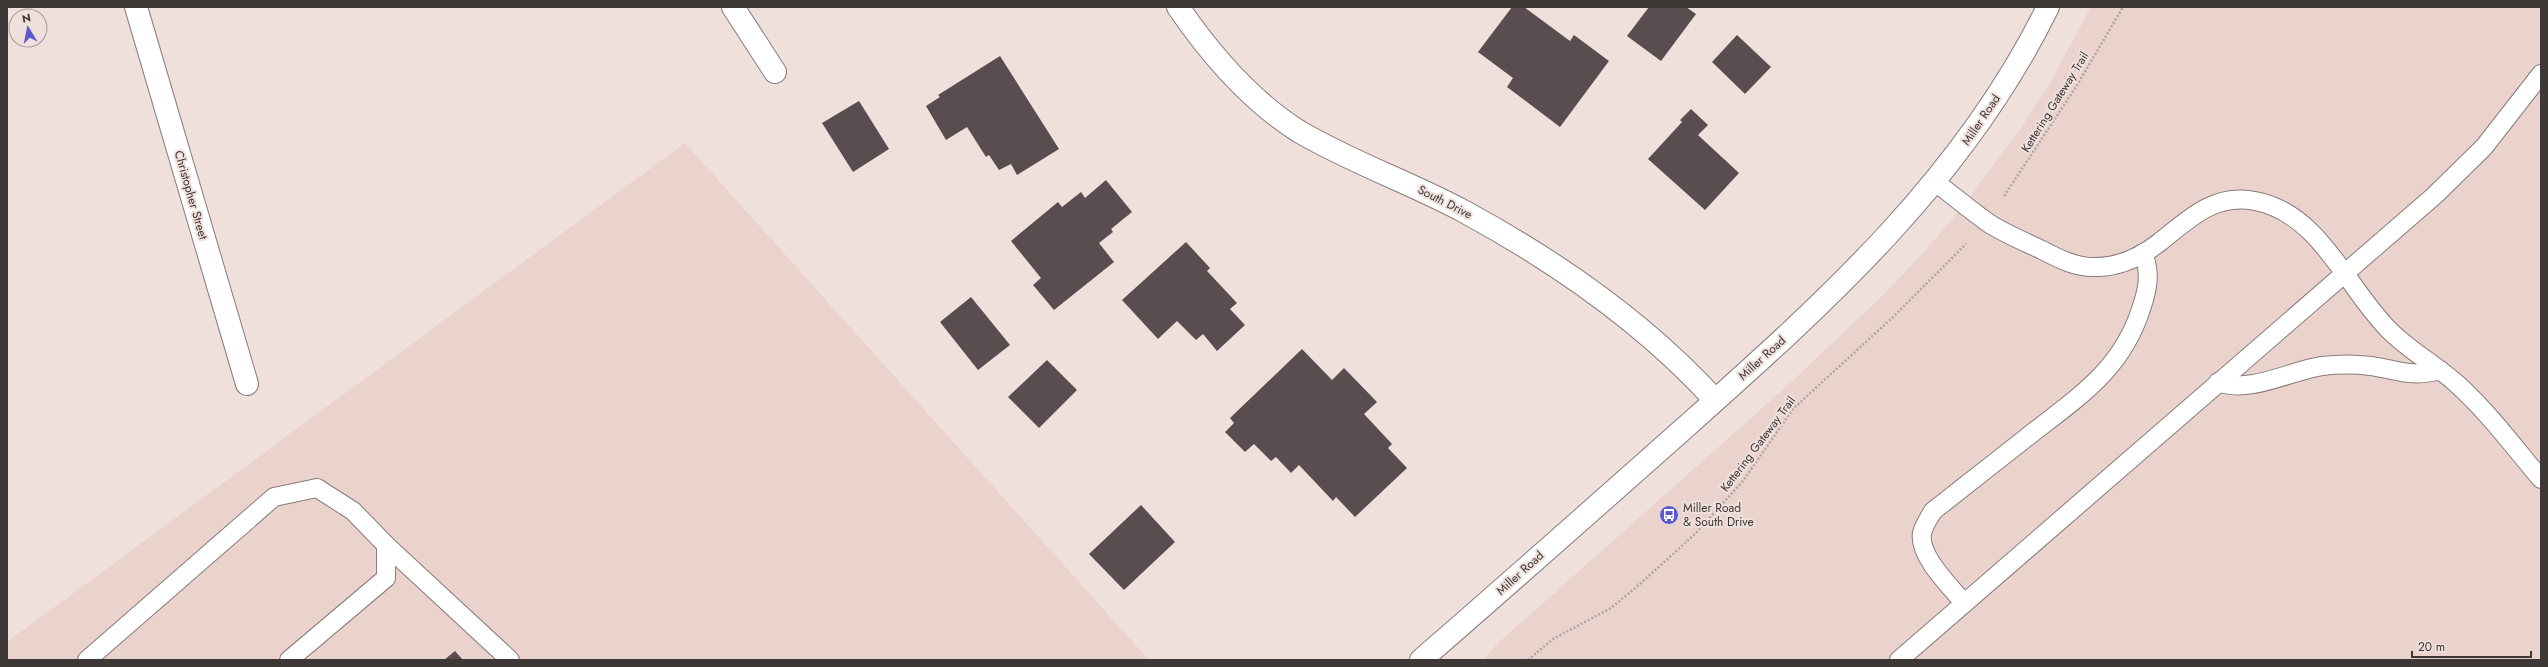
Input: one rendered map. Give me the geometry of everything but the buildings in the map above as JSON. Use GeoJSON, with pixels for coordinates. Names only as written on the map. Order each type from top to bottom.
{"type":"FeatureCollection","features":[{"type":"Feature","properties":{"kind":"street","name":"Christopher Street"},"geometry":{"type":"LineString","coordinates":[[136,7],[247,384]]}},
{"type":"Feature","properties":{"kind":"street"},"geometry":{"type":"LineString","coordinates":[[733,7],[775,72]]}},
{"type":"Feature","properties":{"kind":"street","name":"South Drive"},"geometry":{"type":"LineString","coordinates":[[1178,7],[1217,59],[1254,97],[1275,114],[1333,150],[1438,198],[1540,256],[1603,299],[1648,334],[1687,370],[1715,400]]}},
{"type":"Feature","properties":{"kind":"street","name":"Miller Road"},"geometry":{"type":"LineString","coordinates":[[1422,660],[1715,400],[1862,264],[1936,182],[1990,107],[2048,7]]}},
{"type":"Feature","properties":{"kind":"lane"},"geometry":{"type":"LineString","coordinates":[[1899,660],[2344,274],[2461,170],[2506,121],[2541,74]]}},
{"type":"Feature","properties":{"kind":"lane"},"geometry":{"type":"LineString","coordinates":[[1936,182],[1990,224],[2064,261],[2082,266],[2097,267],[2129,260],[2143,253],[2197,212],[2215,204],[2243,199],[2269,205],[2295,218],[2317,239],[2388,329],[2422,359],[2440,370],[2472,399],[2541,479]]}},
{"type":"Feature","properties":{"kind":"lane"},"geometry":{"type":"LineString","coordinates":[[1964,603],[1924,552],[1922,534],[1926,523],[1933,511],[2091,386],[2118,357],[2132,334],[2145,298],[2149,277],[2143,253]]}},
{"type":"Feature","properties":{"kind":"lane"},"geometry":{"type":"LineString","coordinates":[[2218,382],[2231,386],[2242,386],[2306,369],[2338,365],[2372,366],[2410,374],[2440,370]]}},
{"type":"Feature","properties":{"kind":"lane"},"geometry":{"type":"LineString","coordinates":[[87,660],[274,498],[317,488],[353,511],[386,546],[510,660]]}},
{"type":"Feature","properties":{"kind":"lane"},"geometry":{"type":"LineString","coordinates":[[289,660],[386,578],[386,546]]}},
{"type":"Feature","properties":{"kind":"path","name":"Kettering Gateway Trail"},"geometry":{"type":"LineString","coordinates":[[2002,199],[2076,87],[2124,7]]}},
{"type":"Feature","properties":{"kind":"path","name":"Kettering Gateway Trail"},"geometry":{"type":"LineString","coordinates":[[1528,660],[1553,639],[1611,608],[1695,534],[1738,487],[1793,409],[1893,317],[1968,241]]}},
{"type":"Feature","properties":{"kind":"shaded area"},"geometry":{"type":"Polygon","coordinates":[[[2091,7],[2541,7],[2541,660],[1483,660],[1498,643],[1786,387],[1882,296],[1921,255],[1952,220],[2019,131],[2050,83],[2091,7]]]}},
{"type":"Feature","properties":{"kind":"shaded area"},"geometry":{"type":"Polygon","coordinates":[[[685,143],[1149,660],[7,660],[7,642],[685,143]]]}},
{"type":"Feature","properties":{"kind":"place","name":"Miller Road & South Drive"},"geometry":{"type":"Point","coordinates":[1669,515]}}]}
